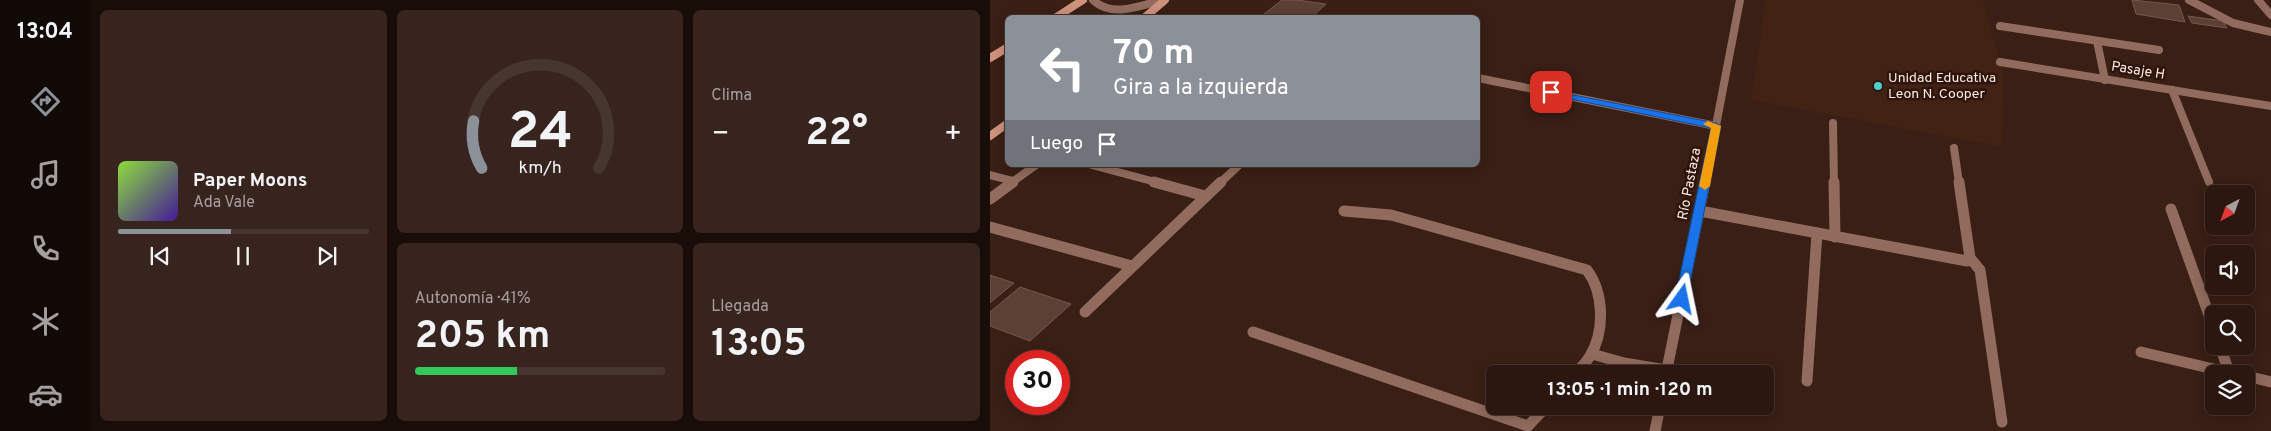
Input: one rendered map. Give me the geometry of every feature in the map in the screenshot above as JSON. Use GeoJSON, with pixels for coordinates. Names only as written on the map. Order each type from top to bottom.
{"type":"FeatureCollection","features":[{"type":"Feature","properties":{"kind":"main road"},"geometry":{"type":"LineString","coordinates":[[1060,15],[1083,0]]}},
{"type":"Feature","properties":{"kind":"main road"},"geometry":{"type":"LineString","coordinates":[[1147,15],[1163,0]]}},
{"type":"Feature","properties":{"kind":"main road"},"geometry":{"type":"LineString","coordinates":[[990,58],[1005,49]]}},
{"type":"Feature","properties":{"kind":"main road"},"geometry":{"type":"LineString","coordinates":[[990,136],[1005,125]]}},
{"type":"Feature","properties":{"kind":"street"},"geometry":{"type":"LineString","coordinates":[[1093,0],[1107,10],[1163,0]]}},
{"type":"Feature","properties":{"kind":"street","name":"Río Pastaza"},"geometry":{"type":"LineString","coordinates":[[1667,365],[1700,211],[1740,0]]}},
{"type":"Feature","properties":{"kind":"street"},"geometry":{"type":"LineString","coordinates":[[2189,0],[2233,23],[2271,32]]}},
{"type":"Feature","properties":{"kind":"street"},"geometry":{"type":"LineString","coordinates":[[2258,0],[2271,15]]}},
{"type":"Feature","properties":{"kind":"street"},"geometry":{"type":"LineString","coordinates":[[2000,26],[2159,50]]}},
{"type":"Feature","properties":{"kind":"street"},"geometry":{"type":"LineString","coordinates":[[2097,41],[2105,80]]}},
{"type":"Feature","properties":{"kind":"street","name":"Pasaje H"},"geometry":{"type":"LineString","coordinates":[[2000,62],[2271,106]]}},
{"type":"Feature","properties":{"kind":"street"},"geometry":{"type":"LineString","coordinates":[[1480,78],[1716,126]]}},
{"type":"Feature","properties":{"kind":"street"},"geometry":{"type":"LineString","coordinates":[[2172,90],[2209,182]]}},
{"type":"Feature","properties":{"kind":"street"},"geometry":{"type":"LineString","coordinates":[[1833,123],[1835,237]]}},
{"type":"Feature","properties":{"kind":"street"},"geometry":{"type":"LineString","coordinates":[[1954,148],[1970,258],[1980,270],[2002,422]]}},
{"type":"Feature","properties":{"kind":"street"},"geometry":{"type":"LineString","coordinates":[[990,199],[1033,167]]}},
{"type":"Feature","properties":{"kind":"street"},"geometry":{"type":"LineString","coordinates":[[1099,167],[1205,196]]}},
{"type":"Feature","properties":{"kind":"street"},"geometry":{"type":"LineString","coordinates":[[1085,312],[1237,167]]}},
{"type":"Feature","properties":{"kind":"street"},"geometry":{"type":"LineString","coordinates":[[990,175],[1014,181]]}},
{"type":"Feature","properties":{"kind":"street"},"geometry":{"type":"LineString","coordinates":[[2171,209],[2205,305]]}},
{"type":"Feature","properties":{"kind":"street"},"geometry":{"type":"LineString","coordinates":[[1344,211],[1391,215],[1586,270],[1592,278],[1600,299],[1600,318],[1592,354],[1583,365]]}},
{"type":"Feature","properties":{"kind":"street"},"geometry":{"type":"LineString","coordinates":[[1700,211],[1960,261],[1970,258]]}},
{"type":"Feature","properties":{"kind":"street"},"geometry":{"type":"LineString","coordinates":[[990,227],[1132,266]]}},
{"type":"Feature","properties":{"kind":"street"},"geometry":{"type":"LineString","coordinates":[[1807,381],[1817,233]]}},
{"type":"Feature","properties":{"kind":"street"},"geometry":{"type":"LineString","coordinates":[[1253,332],[1486,412]]}},
{"type":"Feature","properties":{"kind":"street"},"geometry":{"type":"LineString","coordinates":[[2141,352],[2205,367]]}},
{"type":"Feature","properties":{"kind":"street"},"geometry":{"type":"LineString","coordinates":[[1592,354],[1633,365]]}},
{"type":"Feature","properties":{"kind":"street"},"geometry":{"type":"LineString","coordinates":[[2255,378],[2271,382]]}},
{"type":"Feature","properties":{"kind":"street"},"geometry":{"type":"LineString","coordinates":[[1496,415],[1528,426],[1538,415]]}},
{"type":"Feature","properties":{"kind":"street"},"geometry":{"type":"LineString","coordinates":[[1655,431],[1658,415]]}},
{"type":"Feature","properties":{"kind":"shaded area","name":"Unidad Educativa Leon N. Cooper"},"geometry":{"type":"Polygon","coordinates":[[[1766,0],[1983,0],[2003,73],[2002,147],[1751,100],[1766,0]]]}},
{"type":"Feature","properties":{"kind":"building"},"geometry":{"type":"Polygon","coordinates":[[[1282,0],[1326,4],[1314,15],[1264,14],[1282,0]]]}},
{"type":"Feature","properties":{"kind":"building"},"geometry":{"type":"Polygon","coordinates":[[[2132,0],[2179,5],[2185,22],[2136,14],[2132,0]]]}},
{"type":"Feature","properties":{"kind":"building"},"geometry":{"type":"Polygon","coordinates":[[[2188,16],[2223,21],[2227,28],[2192,23],[2188,16]]]}},
{"type":"Feature","properties":{"kind":"building"},"geometry":{"type":"Polygon","coordinates":[[[990,275],[1014,283],[990,303],[990,275]]]}},
{"type":"Feature","properties":{"kind":"building"},"geometry":{"type":"Polygon","coordinates":[[[1020,287],[1071,304],[1030,341],[990,326],[990,312],[1020,287]]]}},
{"type":"Feature","properties":{"kind":"slow traffic"},"geometry":{"type":"LineString","coordinates":[[1705,186],[1716,126],[1708,124]]}},
{"type":"Feature","properties":{"kind":"place","name":"Unidad Educativa Leon N. Cooper"},"geometry":{"type":"Point","coordinates":[1878,86]}},
{"type":"Feature","properties":{"kind":"route"},"geometry":{"type":"LineString","coordinates":[[1551,92],[1716,126],[1682,299]]}}]}
